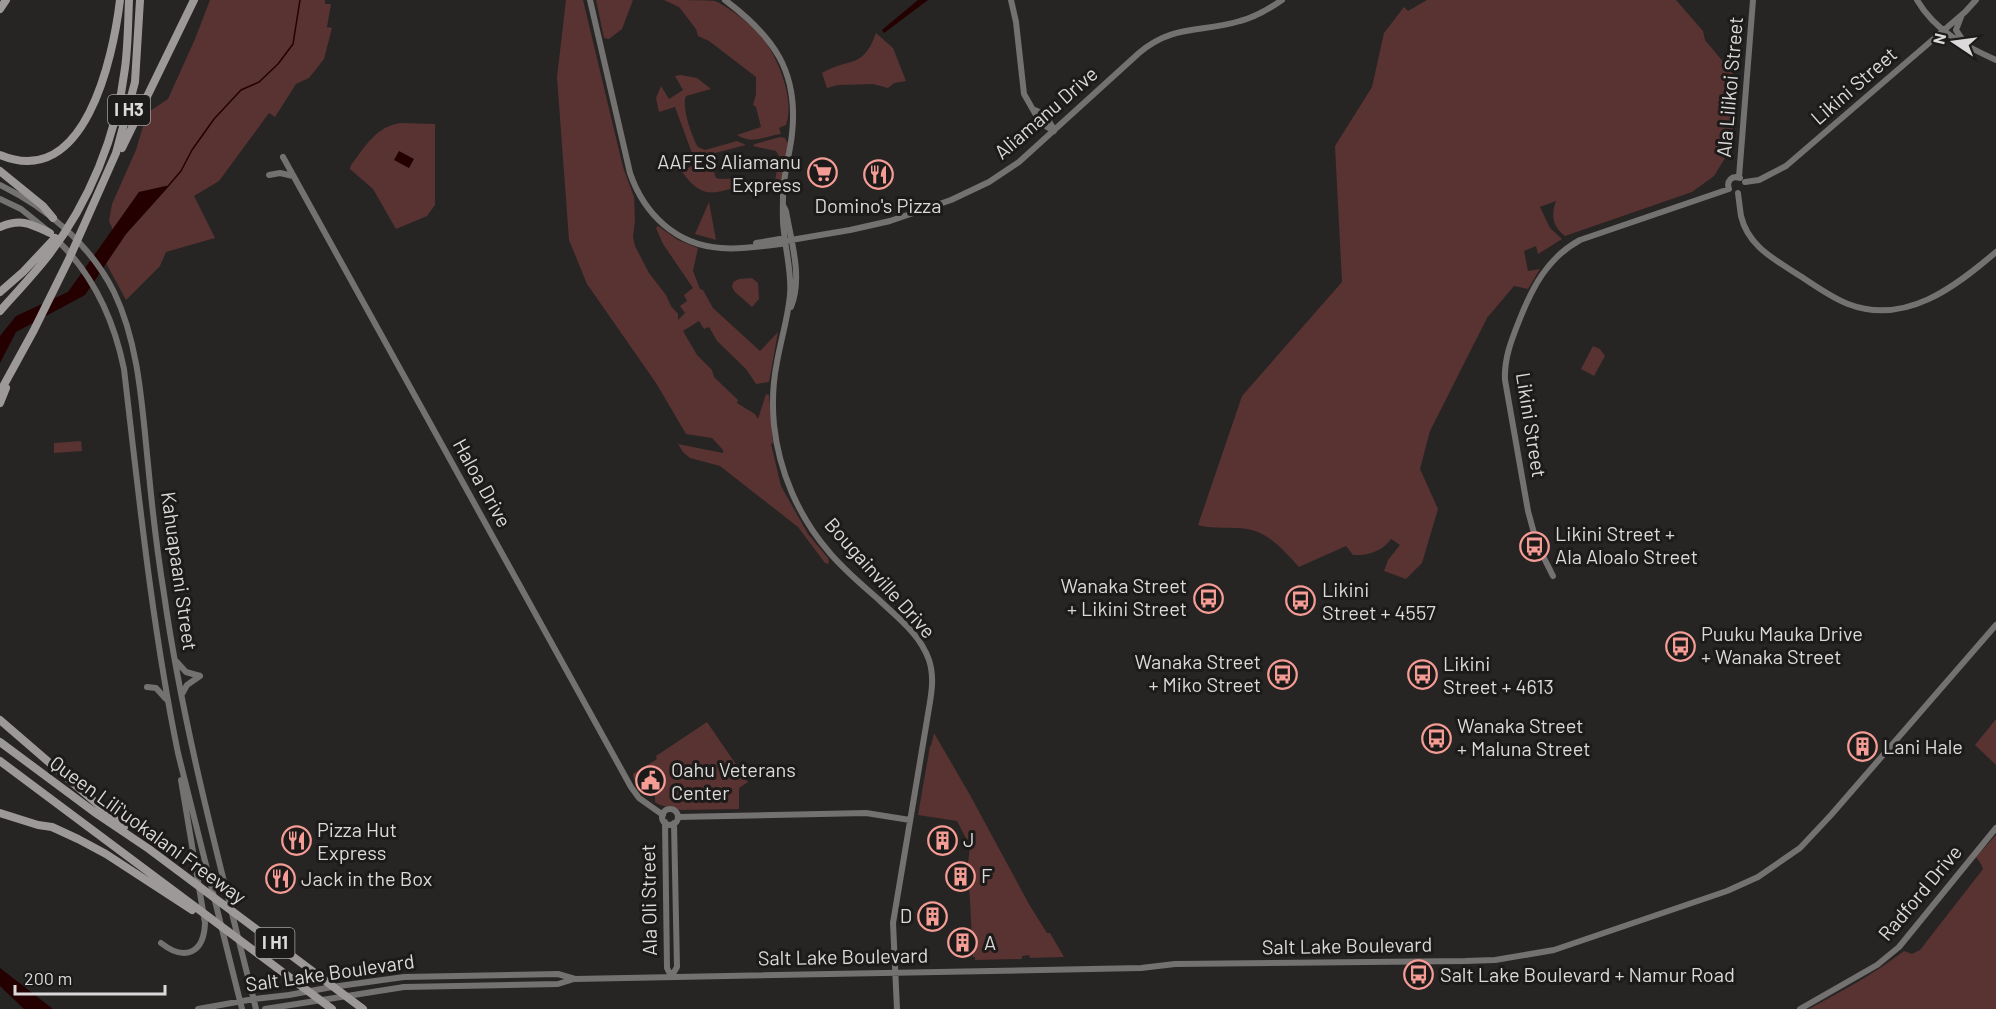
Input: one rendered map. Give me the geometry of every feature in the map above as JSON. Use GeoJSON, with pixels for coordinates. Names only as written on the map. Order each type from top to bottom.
{"type":"FeatureCollection","features":[{"type":"Feature","properties":{"kind":"highway"},"geometry":{"type":"LineString","coordinates":[[0,9],[6,0]]}},
{"type":"Feature","properties":{"kind":"highway"},"geometry":{"type":"LineString","coordinates":[[0,155],[22,161],[45,159],[57,153],[75,135],[90,112],[105,75],[114,41],[120,0]]}},
{"type":"Feature","properties":{"kind":"highway","name":"I H3"},"geometry":{"type":"LineString","coordinates":[[108,142],[118,107],[125,69],[129,0]]}},
{"type":"Feature","properties":{"kind":"highway","name":"I H3"},"geometry":{"type":"LineString","coordinates":[[20,357],[90,215],[116,153],[131,102],[137,62],[140,0]]}},
{"type":"Feature","properties":{"kind":"highway"},"geometry":{"type":"LineString","coordinates":[[90,215],[194,0]]}},
{"type":"Feature","properties":{"kind":"highway"},"geometry":{"type":"LineString","coordinates":[[0,292],[39,256],[61,230],[80,200],[108,142]]}},
{"type":"Feature","properties":{"kind":"highway"},"geometry":{"type":"LineString","coordinates":[[0,311],[48,255],[69,224],[93,181],[108,142]]}},
{"type":"Feature","properties":{"kind":"highway"},"geometry":{"type":"LineString","coordinates":[[0,171],[43,206],[53,218]]}},
{"type":"Feature","properties":{"kind":"highway"},"geometry":{"type":"LineString","coordinates":[[0,227],[26,222],[50,233]]}},
{"type":"Feature","properties":{"kind":"highway"},"geometry":{"type":"LineString","coordinates":[[0,392],[20,357]]}},
{"type":"Feature","properties":{"kind":"highway"},"geometry":{"type":"LineString","coordinates":[[0,403],[20,357]]}},
{"type":"Feature","properties":{"kind":"highway"},"geometry":{"type":"LineString","coordinates":[[0,720],[149,849]]}},
{"type":"Feature","properties":{"kind":"highway","name":"Queen Liliʻuokalani Freeway"},"geometry":{"type":"LineString","coordinates":[[0,742],[97,814],[149,849],[363,1009]]}},
{"type":"Feature","properties":{"kind":"highway","name":"Queen Liliʻuokalani Freeway"},"geometry":{"type":"LineString","coordinates":[[0,761],[332,1009]]}},
{"type":"Feature","properties":{"kind":"highway"},"geometry":{"type":"LineString","coordinates":[[0,813],[38,825],[52,826],[106,854],[254,950]]}},
{"type":"Feature","properties":{"kind":"street","name":"Aliamanu Drive"},"geometry":{"type":"LineString","coordinates":[[590,0],[630,173],[645,204],[653,215],[669,229],[689,240],[711,247],[781,244],[788,240],[872,226],[951,200],[999,176],[1019,162],[1157,39],[1180,31],[1239,22],[1269,9],[1282,0]]}},
{"type":"Feature","properties":{"kind":"street","name":"Bougainville Drive"},"geometry":{"type":"LineString","coordinates":[[725,0],[749,18],[768,39],[783,65],[793,102],[793,124],[783,188],[783,205],[786,210],[796,295],[787,317],[776,366],[773,402],[776,437],[784,472],[800,510],[828,552],[914,633],[930,662],[933,680],[893,922],[897,1009]]}},
{"type":"Feature","properties":{"kind":"street"},"geometry":{"type":"LineString","coordinates":[[1011,0],[1016,22],[1023,89],[1036,115],[1047,128],[1054,131]]}},
{"type":"Feature","properties":{"kind":"street","name":"Ala Lilikoi Street"},"geometry":{"type":"LineString","coordinates":[[1739,177],[1753,0]]}},
{"type":"Feature","properties":{"kind":"street"},"geometry":{"type":"LineString","coordinates":[[1917,0],[1928,16],[1943,30],[1968,47],[1996,60]]}},
{"type":"Feature","properties":{"kind":"street","name":"Likini Street"},"geometry":{"type":"LineString","coordinates":[[1744,182],[1759,180],[1786,166],[1976,0]]}},
{"type":"Feature","properties":{"kind":"street"},"geometry":{"type":"LineString","coordinates":[[1965,12],[1957,23],[1956,30],[1968,47]]}},
{"type":"Feature","properties":{"kind":"street","name":"Haloa Drive"},"geometry":{"type":"LineString","coordinates":[[283,157],[631,787],[639,798],[664,818]]}},
{"type":"Feature","properties":{"kind":"street"},"geometry":{"type":"LineString","coordinates":[[269,175],[280,173],[293,176]]}},
{"type":"Feature","properties":{"kind":"street"},"geometry":{"type":"LineString","coordinates":[[1739,177],[1744,182],[1744,188],[1738,194],[1732,193],[1729,189],[1728,183],[1731,178],[1739,177]]}},
{"type":"Feature","properties":{"kind":"street","name":"Kahuapaani Street"},"geometry":{"type":"LineString","coordinates":[[0,185],[70,231],[90,254],[113,290],[129,331],[134,355],[158,550],[190,742],[256,1009]]}},
{"type":"Feature","properties":{"kind":"street","name":"Likini Street"},"geometry":{"type":"LineString","coordinates":[[1553,576],[1537,544],[1528,511],[1505,376],[1511,341],[1532,290],[1552,262],[1580,240],[1729,189]]}},
{"type":"Feature","properties":{"kind":"street"},"geometry":{"type":"LineString","coordinates":[[1738,194],[1744,227],[1763,252],[1833,297],[1856,307],[1873,310],[1902,309],[1935,296],[1962,281],[1996,252]]}},
{"type":"Feature","properties":{"kind":"street","name":"Kahuapaani Street"},"geometry":{"type":"LineString","coordinates":[[0,199],[21,209],[50,233],[79,264],[111,320],[124,369],[147,559],[168,702],[178,753],[242,1009]]}},
{"type":"Feature","properties":{"kind":"street","name":"Salt Lake Boulevard"},"geometry":{"type":"LineString","coordinates":[[265,1009],[404,987],[558,984],[575,979],[1142,968],[1175,964],[1465,962],[1495,960],[1554,950],[1727,891],[1758,877],[1800,848],[1996,625]]}},
{"type":"Feature","properties":{"kind":"street"},"geometry":{"type":"LineString","coordinates":[[175,659],[186,672],[200,676],[187,684],[182,696]]}},
{"type":"Feature","properties":{"kind":"street"},"geometry":{"type":"LineString","coordinates":[[147,687],[156,688],[168,702]]}},
{"type":"Feature","properties":{"kind":"street"},"geometry":{"type":"LineString","coordinates":[[161,943],[172,950],[187,952],[200,946],[205,934],[178,753]]}},
{"type":"Feature","properties":{"kind":"street"},"geometry":{"type":"LineString","coordinates":[[676,820],[676,813],[673,810],[666,810],[664,818],[670,824],[676,820],[866,813],[910,820]]}},
{"type":"Feature","properties":{"kind":"street","name":"Ala Oli Street"},"geometry":{"type":"LineString","coordinates":[[664,818],[667,968],[671,976]]}},
{"type":"Feature","properties":{"kind":"street","name":"Ala Oli Street"},"geometry":{"type":"LineString","coordinates":[[671,976],[676,967],[676,820]]}},
{"type":"Feature","properties":{"kind":"street","name":"Radford Drive"},"geometry":{"type":"LineString","coordinates":[[1800,1009],[1877,965],[1899,947],[1996,828]]}},
{"type":"Feature","properties":{"kind":"street","name":"Salt Lake Boulevard"},"geometry":{"type":"LineString","coordinates":[[198,1009],[404,976],[558,975],[575,979]]}},
{"type":"Feature","properties":{"kind":"shaded area"},"geometry":{"type":"Polygon","coordinates":[[[210,0],[325,0],[325,4],[331,4],[327,27],[332,28],[324,59],[309,78],[296,84],[275,117],[269,113],[219,181],[194,196],[215,238],[166,252],[160,266],[126,300],[106,263],[126,234],[169,186],[139,192],[113,230],[109,221],[112,204],[136,150],[147,113],[168,99],[210,0]]]}},
{"type":"Feature","properties":{"kind":"shaded area"},"geometry":{"type":"Polygon","coordinates":[[[566,0],[583,0],[623,167],[634,197],[633,237],[635,246],[649,273],[678,314],[678,320],[685,313],[680,306],[687,301],[684,295],[693,288],[663,244],[656,228],[658,226],[678,240],[698,248],[693,271],[700,289],[703,290],[713,308],[760,351],[778,332],[769,382],[756,384],[746,369],[717,341],[709,327],[704,329],[699,321],[683,331],[697,355],[712,370],[714,377],[738,400],[737,403],[755,414],[758,419],[766,394],[769,395],[773,443],[771,444],[781,486],[808,534],[828,558],[828,564],[798,527],[720,466],[690,458],[683,452],[678,444],[723,453],[723,450],[712,438],[686,434],[656,383],[587,284],[569,240],[557,77],[566,0]]]}},
{"type":"Feature","properties":{"kind":"shaded area"},"geometry":{"type":"Polygon","coordinates":[[[596,0],[633,0],[622,29],[609,39],[604,38],[596,0]]]}},
{"type":"Feature","properties":{"kind":"shaded area"},"geometry":{"type":"Polygon","coordinates":[[[664,0],[715,1],[738,15],[760,35],[774,57],[786,86],[788,116],[786,125],[779,128],[781,134],[753,140],[737,135],[761,127],[756,107],[753,105],[756,94],[756,77],[709,41],[698,36],[696,29],[679,7],[664,0]]]}},
{"type":"Feature","properties":{"kind":"shaded area"},"geometry":{"type":"Polygon","coordinates":[[[918,0],[928,0],[884,33],[882,30],[918,0]]]}},
{"type":"Feature","properties":{"kind":"shaded area"},"geometry":{"type":"Polygon","coordinates":[[[1427,0],[1676,0],[1703,31],[1705,40],[1735,76],[1732,140],[1727,155],[1714,176],[1692,192],[1565,236],[1555,224],[1553,211],[1556,201],[1540,207],[1550,228],[1562,239],[1538,254],[1536,246],[1524,251],[1528,271],[1540,269],[1528,289],[1514,286],[1487,318],[1430,431],[1420,469],[1438,509],[1422,563],[1406,579],[1384,571],[1388,560],[1400,545],[1391,539],[1384,547],[1369,554],[1353,555],[1346,546],[1299,567],[1272,540],[1256,531],[1198,525],[1242,396],[1342,282],[1335,146],[1372,87],[1384,33],[1404,7],[1408,11],[1427,0]]]}},
{"type":"Feature","properties":{"kind":"shaded area"},"geometry":{"type":"Polygon","coordinates":[[[876,33],[893,48],[906,81],[894,83],[888,88],[873,84],[838,85],[827,88],[822,73],[860,58],[866,53],[876,33]]]}},
{"type":"Feature","properties":{"kind":"shaded area"},"geometry":{"type":"Polygon","coordinates":[[[675,76],[697,78],[711,89],[686,96],[685,107],[688,122],[698,147],[705,150],[737,141],[746,145],[715,153],[712,165],[716,178],[745,179],[744,185],[717,192],[703,191],[682,172],[696,164],[675,107],[659,112],[656,98],[661,86],[669,99],[683,90],[675,76]]]}},
{"type":"Feature","properties":{"kind":"shaded area"},"geometry":{"type":"Polygon","coordinates":[[[401,123],[435,124],[435,205],[427,216],[396,229],[373,189],[350,169],[372,138],[385,128],[401,123]]]}},
{"type":"Feature","properties":{"kind":"shaded area"},"geometry":{"type":"Polygon","coordinates":[[[780,137],[785,138],[788,144],[782,178],[775,182],[779,156],[776,151],[753,146],[780,137]]]}},
{"type":"Feature","properties":{"kind":"shaded area"},"geometry":{"type":"Polygon","coordinates":[[[399,151],[414,159],[409,168],[394,160],[399,151]]]}},
{"type":"Feature","properties":{"kind":"shaded area"},"geometry":{"type":"Polygon","coordinates":[[[170,185],[126,234],[85,295],[16,332],[0,363],[0,336],[16,316],[68,292],[139,192],[170,185]]]}},
{"type":"Feature","properties":{"kind":"shaded area"},"geometry":{"type":"Polygon","coordinates":[[[709,202],[716,240],[695,234],[709,202]]]}},
{"type":"Feature","properties":{"kind":"shaded area"},"geometry":{"type":"Polygon","coordinates":[[[752,278],[758,283],[759,299],[752,307],[732,287],[737,280],[752,278]]]}},
{"type":"Feature","properties":{"kind":"shaded area"},"geometry":{"type":"Polygon","coordinates":[[[1593,346],[1600,349],[1605,356],[1594,376],[1581,369],[1593,346]]]}},
{"type":"Feature","properties":{"kind":"shaded area"},"geometry":{"type":"Polygon","coordinates":[[[81,441],[82,451],[54,453],[54,443],[81,441]]]}},
{"type":"Feature","properties":{"kind":"shaded area"},"geometry":{"type":"Polygon","coordinates":[[[1996,719],[1996,765],[1975,745],[1996,719]]]}},
{"type":"Feature","properties":{"kind":"shaded area"},"geometry":{"type":"Polygon","coordinates":[[[707,722],[748,782],[739,788],[739,809],[680,810],[658,804],[651,792],[642,791],[633,774],[707,722]]]}},
{"type":"Feature","properties":{"kind":"shaded area"},"geometry":{"type":"Polygon","coordinates":[[[934,733],[1030,906],[1064,957],[1030,958],[1029,955],[1022,956],[1022,959],[975,960],[973,957],[968,864],[970,846],[957,821],[918,815],[934,733]]]}},
{"type":"Feature","properties":{"kind":"shaded area"},"geometry":{"type":"Polygon","coordinates":[[[1996,835],[1996,1009],[1809,1009],[1869,975],[1904,951],[1912,954],[1920,950],[1983,869],[1976,857],[1996,835]]]}},
{"type":"Feature","properties":{"kind":"shaded area"},"geometry":{"type":"Polygon","coordinates":[[[0,968],[53,1009],[24,1009],[0,986],[0,968]]]}},
{"type":"Feature","properties":{"kind":"waterway"},"geometry":{"type":"LineString","coordinates":[[169,185],[181,171],[192,150],[214,119],[241,90],[259,82],[278,64],[293,44],[300,0]]}},
{"type":"Feature","properties":{"kind":"place","name":"AAFES Aliamanu Express"},"geometry":{"type":"Point","coordinates":[822,173]}},
{"type":"Feature","properties":{"kind":"place","name":"Domino's Pizza"},"geometry":{"type":"Point","coordinates":[878,175]}},
{"type":"Feature","properties":{"kind":"place","name":"Likini Street + Ala Aloalo Street"},"geometry":{"type":"Point","coordinates":[1534,546]}},
{"type":"Feature","properties":{"kind":"place","name":"Wanaka Street + Likini Street"},"geometry":{"type":"Point","coordinates":[1208,598]}},
{"type":"Feature","properties":{"kind":"place","name":"Likini Street + 4557"},"geometry":{"type":"Point","coordinates":[1301,601]}},
{"type":"Feature","properties":{"kind":"place","name":"Puuku Mauka Drive + Wanaka Street"},"geometry":{"type":"Point","coordinates":[1680,646]}},
{"type":"Feature","properties":{"kind":"place","name":"Wanaka Street + Miko Street"},"geometry":{"type":"Point","coordinates":[1282,674]}},
{"type":"Feature","properties":{"kind":"place","name":"Likini Street + 4613"},"geometry":{"type":"Point","coordinates":[1422,675]}},
{"type":"Feature","properties":{"kind":"place","name":"Wanaka Street + Maluna Street"},"geometry":{"type":"Point","coordinates":[1436,738]}},
{"type":"Feature","properties":{"kind":"place","name":"Lani Hale"},"geometry":{"type":"Point","coordinates":[1862,747]}},
{"type":"Feature","properties":{"kind":"place","name":"Oahu Veterans Center"},"geometry":{"type":"Point","coordinates":[650,781]}},
{"type":"Feature","properties":{"kind":"place","name":"J"},"geometry":{"type":"Point","coordinates":[942,840]}},
{"type":"Feature","properties":{"kind":"place","name":"Pizza Hut Express"},"geometry":{"type":"Point","coordinates":[296,841]}},
{"type":"Feature","properties":{"kind":"place","name":"F"},"geometry":{"type":"Point","coordinates":[960,876]}},
{"type":"Feature","properties":{"kind":"place","name":"Jack in the Box"},"geometry":{"type":"Point","coordinates":[280,879]}},
{"type":"Feature","properties":{"kind":"place","name":"D"},"geometry":{"type":"Point","coordinates":[933,916]}},
{"type":"Feature","properties":{"kind":"place","name":"A"},"geometry":{"type":"Point","coordinates":[963,943]}},
{"type":"Feature","properties":{"kind":"place","name":"Salt Lake Boulevard + Namur Road"},"geometry":{"type":"Point","coordinates":[1419,975]}}]}
